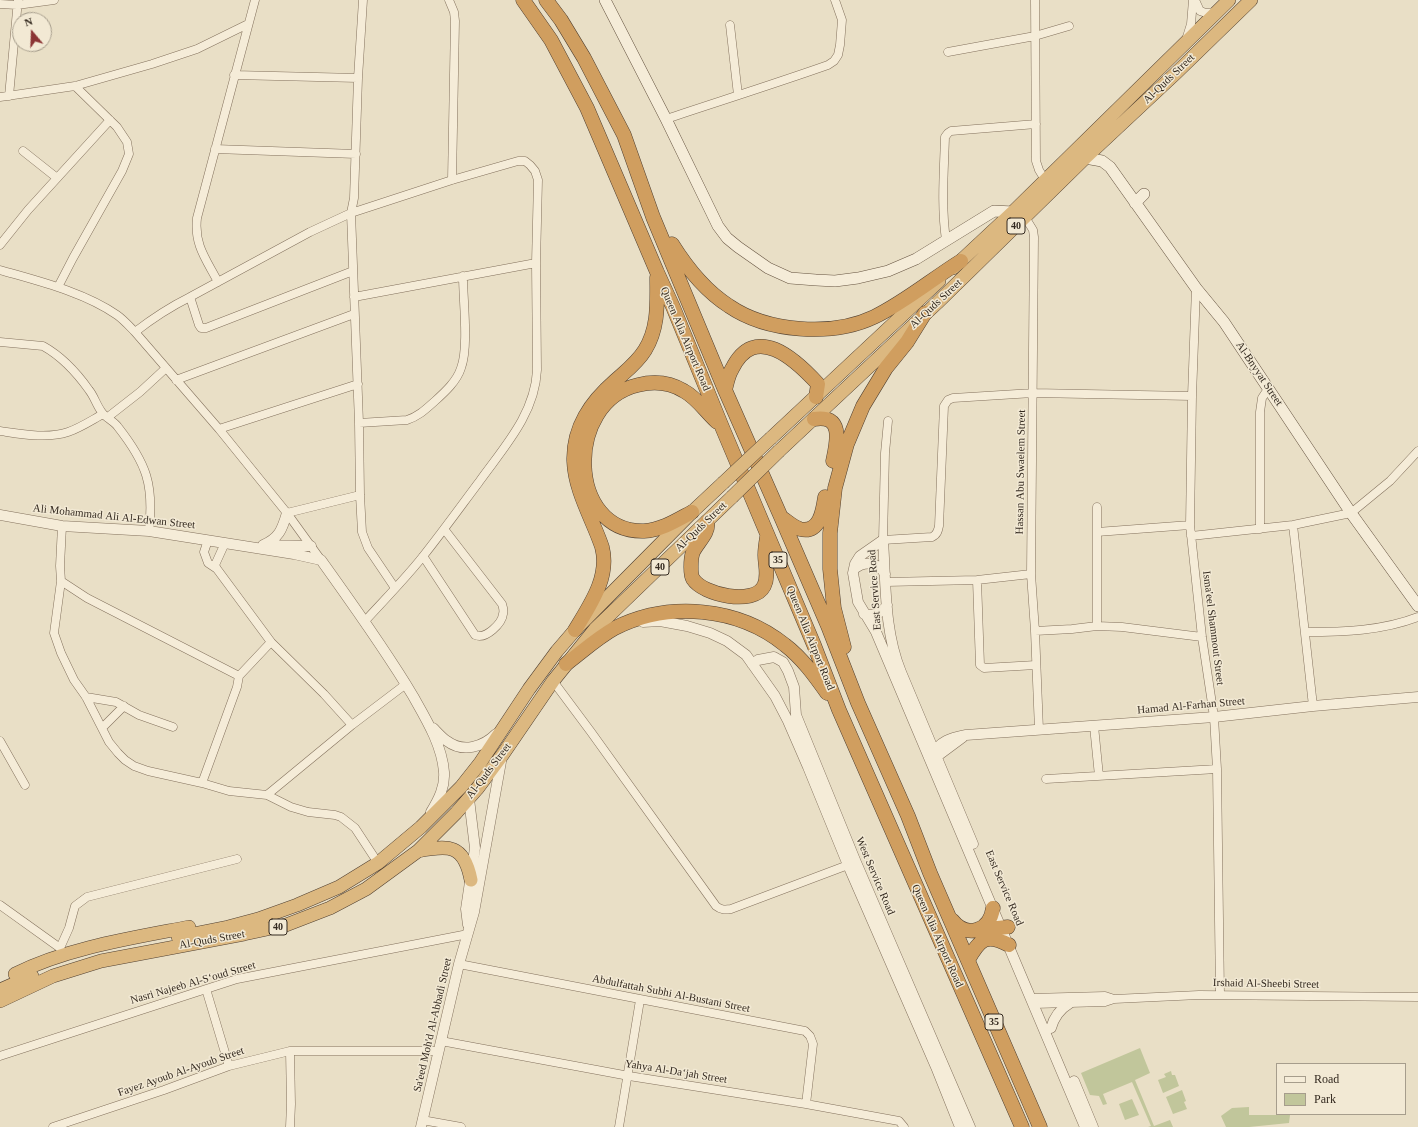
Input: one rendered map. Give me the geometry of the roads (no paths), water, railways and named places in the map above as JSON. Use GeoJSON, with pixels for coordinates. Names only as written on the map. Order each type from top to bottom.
{"type":"FeatureCollection","features":[{"type":"Feature","properties":{"kind":"highway","name":"Queen Alia Airport Road"},"geometry":{"type":"LineString","coordinates":[[522,0],[551,40],[587,108],[673,307],[814,645],[839,710],[1022,1127]]}},
{"type":"Feature","properties":{"kind":"highway","name":"Queen Alia Airport Road"},"geometry":{"type":"LineString","coordinates":[[546,0],[561,20],[584,58],[624,135],[653,217],[725,390],[828,626],[858,703],[908,816],[930,873],[1040,1127]]}},
{"type":"Feature","properties":{"kind":"highway","name":"Al-Quds Street"},"geometry":{"type":"LineString","coordinates":[[0,1001],[43,980],[69,970],[101,961],[269,929],[301,920],[330,908],[366,889],[418,851],[443,828],[469,798],[503,754],[553,681],[595,629],[779,451],[925,313],[1019,214],[1045,180],[1229,0]]}},
{"type":"Feature","properties":{"kind":"highway","name":"Al-Quds Street"},"geometry":{"type":"LineString","coordinates":[[0,990],[68,962],[102,953],[228,927],[258,919],[339,887],[378,863],[421,827],[461,787],[480,763],[548,664],[575,630],[692,512],[961,261],[1085,158],[1251,0]]}},
{"type":"Feature","properties":{"kind":"highway"},"geometry":{"type":"LineString","coordinates":[[653,217],[684,264],[696,278],[729,307],[755,320],[788,328],[826,329],[846,326],[873,317],[906,299],[961,261]]}},
{"type":"Feature","properties":{"kind":"highway"},"geometry":{"type":"LineString","coordinates":[[575,630],[592,602],[600,583],[603,575],[604,558],[601,542],[576,479],[574,462],[577,433],[583,418],[593,402],[603,391],[637,361],[650,340],[657,313],[657,272]]}},
{"type":"Feature","properties":{"kind":"highway"},"geometry":{"type":"LineString","coordinates":[[858,703],[834,608],[830,569],[831,513],[835,488],[847,444],[863,406],[886,368],[907,342],[925,313]]}},
{"type":"Feature","properties":{"kind":"highway"},"geometry":{"type":"LineString","coordinates":[[725,390],[731,370],[737,361],[746,352],[760,346],[769,347],[784,353],[800,365],[818,384],[816,397]]}},
{"type":"Feature","properties":{"kind":"highway"},"geometry":{"type":"LineString","coordinates":[[692,512],[669,524],[645,531],[626,528],[605,516],[593,500],[584,475],[584,457],[590,428],[597,414],[604,405],[620,391],[632,386],[657,382],[668,383],[685,391],[722,427]]}},
{"type":"Feature","properties":{"kind":"highway"},"geometry":{"type":"LineString","coordinates":[[781,517],[800,529],[814,527],[819,522],[838,439],[838,433],[832,422],[820,418],[814,419]]}},
{"type":"Feature","properties":{"kind":"highway"},"geometry":{"type":"LineString","coordinates":[[707,522],[707,530],[699,541],[692,557],[691,573],[698,584],[706,589],[731,596],[748,597],[754,595],[764,587],[766,575],[765,556],[767,534]]}},
{"type":"Feature","properties":{"kind":"highway"},"geometry":{"type":"LineString","coordinates":[[566,664],[603,635],[628,623],[649,616],[665,612],[688,611],[718,614],[754,625],[771,634],[796,656],[817,680],[839,710]]}},
{"type":"Feature","properties":{"kind":"highway"},"geometry":{"type":"LineString","coordinates":[[461,787],[469,798]]}},
{"type":"Feature","properties":{"kind":"highway"},"geometry":{"type":"LineString","coordinates":[[418,851],[442,847],[456,851],[466,862],[471,880]]}},
{"type":"Feature","properties":{"kind":"highway"},"geometry":{"type":"LineString","coordinates":[[322,894],[320,898],[322,903],[325,907],[330,908]]}},
{"type":"Feature","properties":{"kind":"highway"},"geometry":{"type":"LineString","coordinates":[[978,930],[989,921],[993,908]]}},
{"type":"Feature","properties":{"kind":"highway"},"geometry":{"type":"LineString","coordinates":[[0,982],[61,952],[212,922],[242,917],[258,919]]}},
{"type":"Feature","properties":{"kind":"highway"},"geometry":{"type":"LineString","coordinates":[[950,917],[959,928],[968,931],[1005,928]]}},
{"type":"Feature","properties":{"kind":"highway"},"geometry":{"type":"LineString","coordinates":[[968,960],[976,946],[985,940],[997,939],[1009,945]]}},
{"type":"Feature","properties":{"kind":"main road"},"geometry":{"type":"LineString","coordinates":[[605,0],[666,119],[718,226],[727,238],[768,268],[790,278],[835,281],[858,278],[888,271],[916,258],[994,211],[1019,214]]}},
{"type":"Feature","properties":{"kind":"main road","name":"Al-Bnyyat Street"},"geometry":{"type":"LineString","coordinates":[[1085,158],[1106,163],[1196,288],[1224,322],[1351,513],[1418,606]]}},
{"type":"Feature","properties":{"kind":"main road"},"geometry":{"type":"LineString","coordinates":[[1135,203],[1144,194]]}},
{"type":"Feature","properties":{"kind":"street"},"geometry":{"type":"LineString","coordinates":[[0,4],[54,0]]}},
{"type":"Feature","properties":{"kind":"street"},"geometry":{"type":"LineString","coordinates":[[218,282],[200,250],[196,238],[196,227],[198,214],[254,0]]}},
{"type":"Feature","properties":{"kind":"street"},"geometry":{"type":"LineString","coordinates":[[363,0],[358,78],[354,198],[351,213],[358,384],[360,495],[364,540],[395,588]]}},
{"type":"Feature","properties":{"kind":"street"},"geometry":{"type":"LineString","coordinates":[[449,0],[454,12],[455,21],[452,180]]}},
{"type":"Feature","properties":{"kind":"street"},"geometry":{"type":"LineString","coordinates":[[666,119],[738,94],[776,83],[828,65],[834,61],[838,55],[840,45],[842,20],[835,0]]}},
{"type":"Feature","properties":{"kind":"street"},"geometry":{"type":"LineString","coordinates":[[1035,0],[1034,36],[1036,161],[1045,180]]}},
{"type":"Feature","properties":{"kind":"street"},"geometry":{"type":"LineString","coordinates":[[1194,0],[1200,11],[1206,13],[1216,12]]}},
{"type":"Feature","properties":{"kind":"street"},"geometry":{"type":"LineString","coordinates":[[1186,42],[1194,0]]}},
{"type":"Feature","properties":{"kind":"street"},"geometry":{"type":"LineString","coordinates":[[17,2],[4,97],[75,86],[152,64],[197,49],[248,24]]}},
{"type":"Feature","properties":{"kind":"street"},"geometry":{"type":"LineString","coordinates":[[730,25],[738,94]]}},
{"type":"Feature","properties":{"kind":"street"},"geometry":{"type":"LineString","coordinates":[[948,52],[1034,36],[1069,26]]}},
{"type":"Feature","properties":{"kind":"street"},"geometry":{"type":"LineString","coordinates":[[234,75],[358,78]]}},
{"type":"Feature","properties":{"kind":"street"},"geometry":{"type":"LineString","coordinates":[[58,287],[128,159],[129,148],[128,142],[124,136],[75,86]]}},
{"type":"Feature","properties":{"kind":"street"},"geometry":{"type":"LineString","coordinates":[[0,245],[23,215],[110,120]]}},
{"type":"Feature","properties":{"kind":"street"},"geometry":{"type":"LineString","coordinates":[[946,240],[943,220],[943,196],[946,134],[951,131],[1036,124]]}},
{"type":"Feature","properties":{"kind":"street"},"geometry":{"type":"LineString","coordinates":[[215,149],[356,154]]}},
{"type":"Feature","properties":{"kind":"street"},"geometry":{"type":"LineString","coordinates":[[23,151],[57,178]]}},
{"type":"Feature","properties":{"kind":"street"},"geometry":{"type":"LineString","coordinates":[[135,332],[171,306],[310,232],[351,213],[452,180],[518,161],[525,161],[530,164],[535,171],[538,180],[536,263],[537,370],[536,384],[530,403],[519,426],[444,529],[423,556],[365,622]]}},
{"type":"Feature","properties":{"kind":"street","name":"Hassan Abu Swaelem Street"},"geometry":{"type":"LineString","coordinates":[[1019,214],[1033,230],[1034,237],[1031,574],[1036,631],[1039,730]]}},
{"type":"Feature","properties":{"kind":"street"},"geometry":{"type":"LineString","coordinates":[[354,297],[536,263]]}},
{"type":"Feature","properties":{"kind":"street"},"geometry":{"type":"LineString","coordinates":[[0,270],[58,287],[105,307],[118,316],[135,332],[166,368],[287,513],[365,622],[406,684],[428,723],[441,757],[444,778],[440,797],[421,827]]}},
{"type":"Feature","properties":{"kind":"street"},"geometry":{"type":"LineString","coordinates":[[190,297],[199,325],[201,328],[206,328],[353,271]]}},
{"type":"Feature","properties":{"kind":"street"},"geometry":{"type":"LineString","coordinates":[[359,422],[408,420],[414,418],[445,391],[457,376],[463,361],[465,343],[463,276]]}},
{"type":"Feature","properties":{"kind":"street","name":"Isma'eel Shammout Street"},"geometry":{"type":"LineString","coordinates":[[1196,288],[1192,396],[1190,525],[1202,636],[1214,717],[1217,769],[1220,995]]}},
{"type":"Feature","properties":{"kind":"street"},"geometry":{"type":"LineString","coordinates":[[176,380],[354,314]]}},
{"type":"Feature","properties":{"kind":"street"},"geometry":{"type":"LineString","coordinates":[[0,342],[43,346],[64,361],[78,376],[105,415],[117,426],[135,450],[148,476],[152,510],[150,531]]}},
{"type":"Feature","properties":{"kind":"street"},"geometry":{"type":"LineString","coordinates":[[0,431],[42,435],[58,434],[74,429],[105,415],[140,392],[166,368]]}},
{"type":"Feature","properties":{"kind":"street"},"geometry":{"type":"LineString","coordinates":[[219,430],[358,384]]}},
{"type":"Feature","properties":{"kind":"street"},"geometry":{"type":"LineString","coordinates":[[1260,529],[1260,412],[1262,398],[1268,389]]}},
{"type":"Feature","properties":{"kind":"street"},"geometry":{"type":"LineString","coordinates":[[888,421],[885,453],[883,540],[932,537],[936,535],[939,526],[944,406],[945,403],[953,398],[1033,394],[1192,396]]}},
{"type":"Feature","properties":{"kind":"street"},"geometry":{"type":"LineString","coordinates":[[1191,536],[1293,525],[1351,513],[1390,481],[1418,451]]}},
{"type":"Feature","properties":{"kind":"street"},"geometry":{"type":"LineString","coordinates":[[287,513],[360,495]]}},
{"type":"Feature","properties":{"kind":"street"},"geometry":{"type":"LineString","coordinates":[[1097,507],[1097,626]]}},
{"type":"Feature","properties":{"kind":"street"},"geometry":{"type":"LineString","coordinates":[[262,545],[272,540],[276,536],[283,527],[287,513]]}},
{"type":"Feature","properties":{"kind":"street","name":"Ali Mohammad Ali Al-Edwan Street"},"geometry":{"type":"LineString","coordinates":[[0,515],[62,526],[150,531],[294,554],[321,560]]}},
{"type":"Feature","properties":{"kind":"street"},"geometry":{"type":"LineString","coordinates":[[1098,532],[1190,525]]}},
{"type":"Feature","properties":{"kind":"street"},"geometry":{"type":"LineString","coordinates":[[1293,525],[1313,706]]}},
{"type":"Feature","properties":{"kind":"street"},"geometry":{"type":"LineString","coordinates":[[62,526],[60,581],[54,633],[57,644],[74,680],[86,697],[109,742],[118,753],[134,766],[148,771],[202,782],[229,791],[267,795],[292,807],[308,812],[335,815],[344,819],[355,828],[378,863]]}},
{"type":"Feature","properties":{"kind":"street"},"geometry":{"type":"LineString","coordinates":[[423,556],[475,634],[482,636],[490,633],[503,616],[504,612],[502,604],[444,529]]}},
{"type":"Feature","properties":{"kind":"street"},"geometry":{"type":"LineString","coordinates":[[208,540],[204,552],[204,556],[208,563],[217,570],[271,642],[324,694],[352,725]]}},
{"type":"Feature","properties":{"kind":"street","name":"East Service Road"},"geometry":{"type":"LineString","coordinates":[[883,540],[860,556],[855,564],[854,578],[858,602],[876,632],[934,756],[1036,1001],[1085,1127]]}},
{"type":"Feature","properties":{"kind":"street","name":"East Service Road"},"geometry":{"type":"LineString","coordinates":[[883,540],[887,605],[892,644],[897,663],[993,908],[1005,928],[1009,945],[1051,1028],[1093,1127]]}},
{"type":"Feature","properties":{"kind":"street"},"geometry":{"type":"LineString","coordinates":[[217,570],[215,565],[225,543]]}},
{"type":"Feature","properties":{"kind":"street","name":"Ali Mohammad Ali Al-Edwan Street"},"geometry":{"type":"LineString","coordinates":[[248,547],[262,545],[311,546]]}},
{"type":"Feature","properties":{"kind":"street"},"geometry":{"type":"LineString","coordinates":[[854,569],[863,564],[874,564],[878,566],[886,578],[977,580],[1031,574]]}},
{"type":"Feature","properties":{"kind":"street"},"geometry":{"type":"LineString","coordinates":[[977,580],[980,665],[984,668],[1036,665]]}},
{"type":"Feature","properties":{"kind":"street"},"geometry":{"type":"LineString","coordinates":[[60,581],[87,598],[239,676]]}},
{"type":"Feature","properties":{"kind":"street"},"geometry":{"type":"LineString","coordinates":[[864,614],[877,614],[883,611],[887,605]]}},
{"type":"Feature","properties":{"kind":"street"},"geometry":{"type":"LineString","coordinates":[[1305,632],[1340,632],[1386,627],[1403,623],[1418,617]]}},
{"type":"Feature","properties":{"kind":"street","name":"West Service Road"},"geometry":{"type":"LineString","coordinates":[[628,623],[660,622],[701,630],[719,637],[746,655],[767,684],[813,769],[855,860],[970,1127]]}},
{"type":"Feature","properties":{"kind":"street"},"geometry":{"type":"LineString","coordinates":[[1036,631],[1097,626],[1202,636]]}},
{"type":"Feature","properties":{"kind":"street"},"geometry":{"type":"LineString","coordinates":[[202,782],[237,687],[239,676],[271,642]]}},
{"type":"Feature","properties":{"kind":"street","name":"West Service Road"},"geometry":{"type":"LineString","coordinates":[[752,664],[758,660],[774,657],[783,662],[786,666],[794,687],[796,715],[813,769],[848,865],[933,1060],[960,1127]]}},
{"type":"Feature","properties":{"kind":"street"},"geometry":{"type":"LineString","coordinates":[[553,681],[716,906],[719,908],[727,910],[731,909],[848,865]]}},
{"type":"Feature","properties":{"kind":"street"},"geometry":{"type":"LineString","coordinates":[[267,795],[352,725],[406,684]]}},
{"type":"Feature","properties":{"kind":"street"},"geometry":{"type":"LineString","coordinates":[[86,697],[116,702],[139,715],[173,727]]}},
{"type":"Feature","properties":{"kind":"street","name":"Hamad Al-Farhan Street"},"geometry":{"type":"LineString","coordinates":[[934,756],[966,735],[1214,717],[1313,706],[1418,697]]}},
{"type":"Feature","properties":{"kind":"street"},"geometry":{"type":"LineString","coordinates":[[102,728],[124,706]]}},
{"type":"Feature","properties":{"kind":"street"},"geometry":{"type":"LineString","coordinates":[[428,723],[448,742],[463,748],[483,744],[505,726]]}},
{"type":"Feature","properties":{"kind":"street"},"geometry":{"type":"LineString","coordinates":[[1094,726],[1099,776]]}},
{"type":"Feature","properties":{"kind":"street"},"geometry":{"type":"LineString","coordinates":[[0,741],[25,785]]}},
{"type":"Feature","properties":{"kind":"street","name":"Sa'eed Moh'd Al-Abbadi Street"},"geometry":{"type":"LineString","coordinates":[[422,1123],[459,964],[475,905],[503,754]]}},
{"type":"Feature","properties":{"kind":"street"},"geometry":{"type":"LineString","coordinates":[[1046,779],[1217,769]]}},
{"type":"Feature","properties":{"kind":"street","name":"Sa'eed Moh'd Al-Abbadi Street"},"geometry":{"type":"LineString","coordinates":[[468,932],[466,909],[475,848],[469,798]]}},
{"type":"Feature","properties":{"kind":"street"},"geometry":{"type":"LineString","coordinates":[[0,905],[61,952],[75,906],[87,897],[237,859]]}},
{"type":"Feature","properties":{"kind":"street","name":"Nasri Najeeb Al-S‘oud Street"},"geometry":{"type":"LineString","coordinates":[[0,1056],[206,989],[249,977],[468,932]]}},
{"type":"Feature","properties":{"kind":"street","name":"Abdulfattah Subhi Al-Bustani Street"},"geometry":{"type":"LineString","coordinates":[[459,964],[805,1031],[810,1036],[813,1044],[806,1104]]}},
{"type":"Feature","properties":{"kind":"street"},"geometry":{"type":"LineString","coordinates":[[206,989],[229,1066]]}},
{"type":"Feature","properties":{"kind":"street","name":"Irshaid Al-Sheebi Street"},"geometry":{"type":"LineString","coordinates":[[1036,1001],[1070,1003],[1106,1002],[1114,999],[1220,995],[1418,997]]}},
{"type":"Feature","properties":{"kind":"street","name":"Irshaid Al-Sheebi Street"},"geometry":{"type":"LineString","coordinates":[[1036,1001],[1105,996],[1114,999]]}},
{"type":"Feature","properties":{"kind":"street"},"geometry":{"type":"LineString","coordinates":[[619,1127],[629,1076],[640,1000]]}},
{"type":"Feature","properties":{"kind":"street"},"geometry":{"type":"LineString","coordinates":[[1051,1028],[1059,1012],[1070,1003]]}},
{"type":"Feature","properties":{"kind":"street","name":"Fayez Ayoub Al-Ayoub Street"},"geometry":{"type":"LineString","coordinates":[[53,1127],[164,1090],[229,1066],[290,1051],[440,1046]]}},
{"type":"Feature","properties":{"kind":"street","name":"Yahya Al-Da‘jah Street"},"geometry":{"type":"LineString","coordinates":[[440,1046],[806,1104],[899,1121],[904,1127]]}},
{"type":"Feature","properties":{"kind":"street"},"geometry":{"type":"LineString","coordinates":[[290,1051],[290,1127]]}},
{"type":"Feature","properties":{"kind":"street"},"geometry":{"type":"LineString","coordinates":[[422,1123],[461,1127]]}}]}
